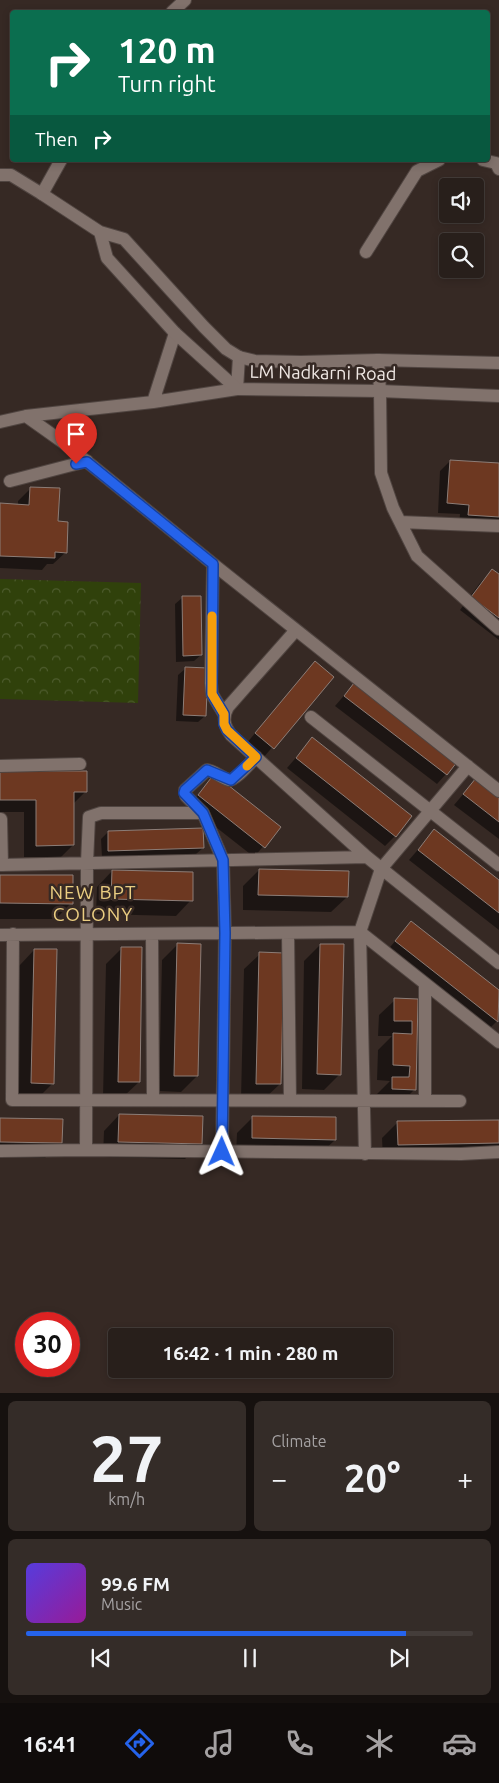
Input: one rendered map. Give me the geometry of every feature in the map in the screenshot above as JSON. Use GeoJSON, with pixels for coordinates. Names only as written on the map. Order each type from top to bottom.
{"type":"FeatureCollection","features":[{"type":"Feature","properties":{"kind":"street"},"geometry":{"type":"LineString","coordinates":[[174,10],[184,0]]}},
{"type":"Feature","properties":{"kind":"street"},"geometry":{"type":"LineString","coordinates":[[42,194],[60,162]]}},
{"type":"Feature","properties":{"kind":"street"},"geometry":{"type":"LineString","coordinates":[[366,252],[418,171],[435,162]]}},
{"type":"Feature","properties":{"kind":"street"},"geometry":{"type":"LineString","coordinates":[[490,162],[496,164],[499,169]]}},
{"type":"Feature","properties":{"kind":"street","name":"LM Nadkarni Road"},"geometry":{"type":"LineString","coordinates":[[0,175],[10,175],[100,232],[124,240],[204,327],[226,349],[239,357],[255,360],[301,362],[378,360],[499,363]]}},
{"type":"Feature","properties":{"kind":"street","name":"LM Nadkarni Road"},"geometry":{"type":"LineString","coordinates":[[100,232],[107,258],[174,333],[237,389],[380,391],[499,396]]}},
{"type":"Feature","properties":{"kind":"street"},"geometry":{"type":"LineString","coordinates":[[153,402],[174,333]]}},
{"type":"Feature","properties":{"kind":"street"},"geometry":{"type":"LineString","coordinates":[[0,422],[26,416],[153,402],[237,389],[239,357]]}},
{"type":"Feature","properties":{"kind":"street"},"geometry":{"type":"LineString","coordinates":[[378,360],[381,473],[393,508],[417,556],[499,629]]}},
{"type":"Feature","properties":{"kind":"street"},"geometry":{"type":"LineString","coordinates":[[26,416],[64,443],[499,791]]}},
{"type":"Feature","properties":{"kind":"street"},"geometry":{"type":"LineString","coordinates":[[10,480],[87,462]]}},
{"type":"Feature","properties":{"kind":"street"},"geometry":{"type":"LineString","coordinates":[[400,522],[499,526]]}},
{"type":"Feature","properties":{"kind":"street"},"geometry":{"type":"LineString","coordinates":[[213,564],[211,683],[212,694],[224,714]]}},
{"type":"Feature","properties":{"kind":"street"},"geometry":{"type":"LineString","coordinates":[[296,630],[228,707],[224,714],[224,724],[231,735],[367,857],[499,963]]}},
{"type":"Feature","properties":{"kind":"street"},"geometry":{"type":"LineString","coordinates":[[311,716],[499,865]]}},
{"type":"Feature","properties":{"kind":"street"},"geometry":{"type":"LineString","coordinates":[[222,1152],[225,933],[223,860],[203,813],[186,796],[185,790],[207,770],[211,770],[228,780],[234,779],[256,757]]}},
{"type":"Feature","properties":{"kind":"street"},"geometry":{"type":"LineString","coordinates":[[0,766],[80,764]]}},
{"type":"Feature","properties":{"kind":"street"},"geometry":{"type":"LineString","coordinates":[[365,1154],[360,932],[381,869],[468,766]]}},
{"type":"Feature","properties":{"kind":"street"},"geometry":{"type":"LineString","coordinates":[[86,1150],[87,863],[89,817],[94,814],[203,813]]}},
{"type":"Feature","properties":{"kind":"street"},"geometry":{"type":"LineString","coordinates":[[1,819],[1,858],[87,863],[367,857]]}},
{"type":"Feature","properties":{"kind":"street"},"geometry":{"type":"LineString","coordinates":[[460,1101],[6,1100],[6,934],[360,932],[498,1040]]}},
{"type":"Feature","properties":{"kind":"street"},"geometry":{"type":"LineString","coordinates":[[288,933],[290,1100]]}},
{"type":"Feature","properties":{"kind":"street"},"geometry":{"type":"LineString","coordinates":[[152,934],[152,1100]]}},
{"type":"Feature","properties":{"kind":"street"},"geometry":{"type":"LineString","coordinates":[[425,984],[426,1101]]}},
{"type":"Feature","properties":{"kind":"street"},"geometry":{"type":"LineString","coordinates":[[0,1151],[86,1150],[365,1154],[499,1152]]}},
{"type":"Feature","properties":{"kind":"green space"},"geometry":{"type":"Polygon","coordinates":[[[0,579],[141,583],[138,703],[0,699],[0,579]]]}},
{"type":"Feature","properties":{"kind":"building"},"geometry":{"type":"Polygon","coordinates":[[[450,460],[499,463],[499,517],[468,515],[469,505],[447,503],[450,460]]]}},
{"type":"Feature","properties":{"kind":"building"},"geometry":{"type":"Polygon","coordinates":[[[30,487],[60,488],[58,521],[68,522],[67,553],[55,552],[55,558],[0,556],[0,503],[29,505],[30,487]]]}},
{"type":"Feature","properties":{"kind":"building"},"geometry":{"type":"Polygon","coordinates":[[[492,569],[499,574],[499,618],[471,597],[492,569]]]}},
{"type":"Feature","properties":{"kind":"building"},"geometry":{"type":"Polygon","coordinates":[[[182,596],[201,596],[202,655],[183,656],[182,596]]]}},
{"type":"Feature","properties":{"kind":"building"},"geometry":{"type":"Polygon","coordinates":[[[315,661],[334,677],[274,749],[255,733],[315,661]]]}},
{"type":"Feature","properties":{"kind":"building"},"geometry":{"type":"Polygon","coordinates":[[[185,667],[208,668],[206,716],[183,715],[185,667]]]}},
{"type":"Feature","properties":{"kind":"building"},"geometry":{"type":"Polygon","coordinates":[[[354,683],[457,762],[447,775],[344,696],[354,683]]]}},
{"type":"Feature","properties":{"kind":"building"},"geometry":{"type":"Polygon","coordinates":[[[312,737],[412,816],[396,837],[296,758],[312,737]]]}},
{"type":"Feature","properties":{"kind":"building"},"geometry":{"type":"Polygon","coordinates":[[[0,771],[87,771],[87,792],[74,792],[74,845],[36,846],[36,800],[0,800],[0,771]]]}},
{"type":"Feature","properties":{"kind":"building"},"geometry":{"type":"Polygon","coordinates":[[[214,774],[281,827],[265,848],[198,795],[214,774]]]}},
{"type":"Feature","properties":{"kind":"building"},"geometry":{"type":"Polygon","coordinates":[[[476,778],[499,795],[499,822],[463,794],[476,778]]]}},
{"type":"Feature","properties":{"kind":"building"},"geometry":{"type":"Polygon","coordinates":[[[203,828],[204,848],[108,851],[108,831],[203,828]]]}},
{"type":"Feature","properties":{"kind":"building"},"geometry":{"type":"Polygon","coordinates":[[[434,829],[499,880],[499,913],[418,850],[434,829]]]}},
{"type":"Feature","properties":{"kind":"building"},"geometry":{"type":"Polygon","coordinates":[[[259,869],[349,871],[348,897],[258,895],[259,869]]]}},
{"type":"Feature","properties":{"kind":"building"},"geometry":{"type":"Polygon","coordinates":[[[112,870],[193,872],[193,901],[111,899],[112,870]]]}},
{"type":"Feature","properties":{"kind":"building"},"geometry":{"type":"Polygon","coordinates":[[[0,875],[73,875],[73,904],[0,903],[0,875]]]}},
{"type":"Feature","properties":{"kind":"building"},"geometry":{"type":"Polygon","coordinates":[[[411,921],[499,990],[498,1022],[395,941],[411,921]]]}},
{"type":"Feature","properties":{"kind":"building"},"geometry":{"type":"Polygon","coordinates":[[[177,943],[201,944],[198,1076],[174,1076],[177,943]]]}},
{"type":"Feature","properties":{"kind":"building"},"geometry":{"type":"Polygon","coordinates":[[[320,944],[344,944],[341,1075],[317,1074],[320,944]]]}},
{"type":"Feature","properties":{"kind":"building"},"geometry":{"type":"Polygon","coordinates":[[[121,947],[142,947],[140,1082],[118,1082],[121,947]]]}},
{"type":"Feature","properties":{"kind":"building"},"geometry":{"type":"Polygon","coordinates":[[[34,949],[57,949],[54,1084],[31,1083],[34,949]]]}},
{"type":"Feature","properties":{"kind":"building"},"geometry":{"type":"Polygon","coordinates":[[[259,952],[284,953],[281,1084],[256,1084],[259,952]]]}},
{"type":"Feature","properties":{"kind":"building"},"geometry":{"type":"Polygon","coordinates":[[[394,998],[418,999],[416,1090],[392,1089],[392,1077],[409,1077],[410,1066],[393,1065],[393,1033],[412,1034],[412,1021],[394,1021],[394,998]]]}},
{"type":"Feature","properties":{"kind":"building"},"geometry":{"type":"Polygon","coordinates":[[[119,1114],[203,1116],[202,1144],[118,1142],[119,1114]]]}},
{"type":"Feature","properties":{"kind":"building"},"geometry":{"type":"Polygon","coordinates":[[[252,1116],[336,1117],[336,1140],[252,1138],[252,1116]]]}},
{"type":"Feature","properties":{"kind":"building"},"geometry":{"type":"Polygon","coordinates":[[[0,1118],[63,1119],[62,1143],[0,1142],[0,1118]]]}},
{"type":"Feature","properties":{"kind":"building"},"geometry":{"type":"Polygon","coordinates":[[[499,1120],[499,1143],[398,1145],[397,1121],[499,1120]]]}},
{"type":"Feature","properties":{"kind":"slow traffic"},"geometry":{"type":"LineString","coordinates":[[212,616],[212,694],[224,714],[224,724],[227,730],[256,757],[247,766]]}},
{"type":"Feature","properties":{"kind":"district","name":"NEW BPT COLONY"},"geometry":{"type":"Point","coordinates":[93,903]}},
{"type":"Feature","properties":{"kind":"route"},"geometry":{"type":"LineString","coordinates":[[76,464],[87,462],[213,564],[212,694],[224,714],[224,724],[227,730],[256,757],[231,780],[211,770],[207,770],[184,793],[203,813],[223,860],[225,933],[222,1152]]}}]}
